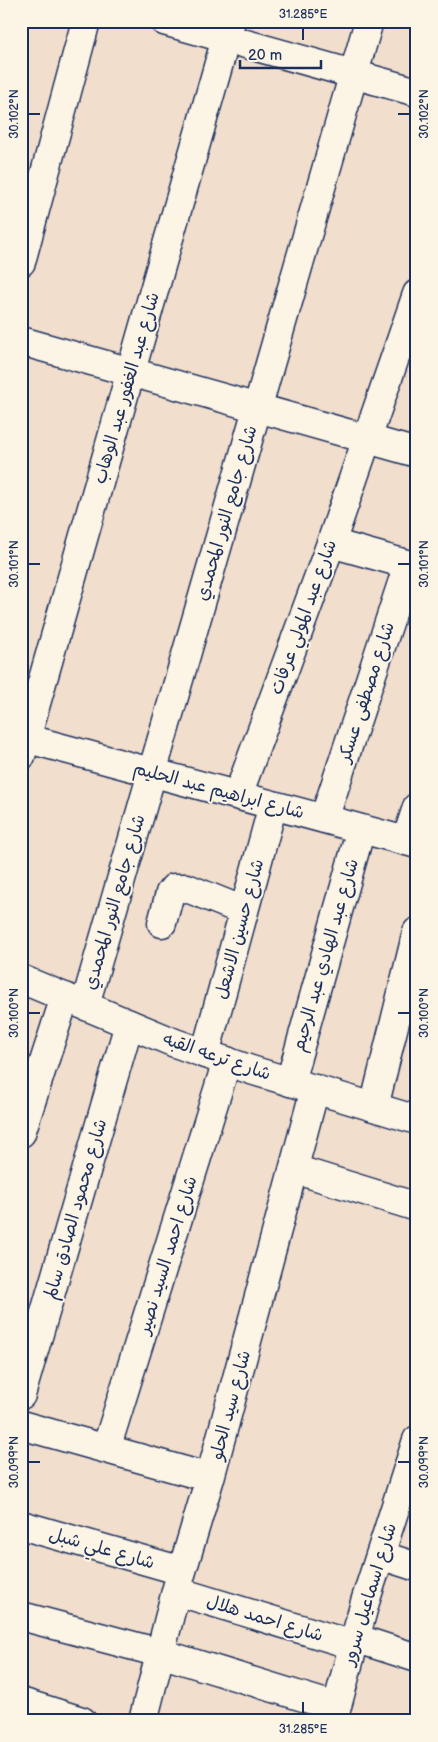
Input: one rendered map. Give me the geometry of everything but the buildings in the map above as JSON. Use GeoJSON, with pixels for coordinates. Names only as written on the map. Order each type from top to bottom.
{"type":"FeatureCollection","features":[{"type":"Feature","properties":{"kind":"street"},"geometry":{"type":"LineString","coordinates":[[21,262],[86,21]]}},
{"type":"Feature","properties":{"kind":"street"},"geometry":{"type":"LineString","coordinates":[[164,21],[228,30],[353,74],[417,92]]}},
{"type":"Feature","properties":{"kind":"street","name":"شارع جامع النور المحمدي"},"geometry":{"type":"LineString","coordinates":[[21,1133],[75,1001],[151,772],[369,21]]}},
{"type":"Feature","properties":{"kind":"street","name":"شارع عبد الغفور عبد الوهاب"},"geometry":{"type":"LineString","coordinates":[[23,744],[228,30]]}},
{"type":"Feature","properties":{"kind":"street","name":"شارع عبد المولي عرفات"},"geometry":{"type":"LineString","coordinates":[[238,796],[331,542],[417,294]]}},
{"type":"Feature","properties":{"kind":"street"},"geometry":{"type":"LineString","coordinates":[[21,341],[417,453]]}},
{"type":"Feature","properties":{"kind":"street"},"geometry":{"type":"LineString","coordinates":[[331,542],[412,566]]}},
{"type":"Feature","properties":{"kind":"street","name":"شارع مصطفى عسكر"},"geometry":{"type":"LineString","coordinates":[[324,819],[412,566]]}},
{"type":"Feature","properties":{"kind":"street","name":"شارع ابراهيم عبد الحليم"},"geometry":{"type":"LineString","coordinates":[[23,744],[151,772],[411,842]]}},
{"type":"Feature","properties":{"kind":"street","name":"شارع حسين الاشعل"},"geometry":{"type":"LineString","coordinates":[[216,1058],[244,911],[273,805]]}},
{"type":"Feature","properties":{"kind":"street"},"geometry":{"type":"LineString","coordinates":[[411,842],[417,807]]}},
{"type":"Feature","properties":{"kind":"street","name":"شارع عبد الهادي عبد الرحيم"},"geometry":{"type":"LineString","coordinates":[[302,1086],[361,829]]}},
{"type":"Feature","properties":{"kind":"street"},"geometry":{"type":"LineString","coordinates":[[162,923],[170,892],[180,887],[187,888],[244,911]]}},
{"type":"Feature","properties":{"kind":"street"},"geometry":{"type":"LineString","coordinates":[[374,1107],[413,959],[417,932]]}},
{"type":"Feature","properties":{"kind":"street","name":"شارع ترعه القبه"},"geometry":{"type":"LineString","coordinates":[[21,979],[216,1058],[417,1120]]}},
{"type":"Feature","properties":{"kind":"street","name":"شارع محمود الصادق سالم"},"geometry":{"type":"LineString","coordinates":[[21,1395],[129,1024]]}},
{"type":"Feature","properties":{"kind":"street","name":"شارع احمد السيد نصير"},"geometry":{"type":"LineString","coordinates":[[106,1449],[216,1058]]}},
{"type":"Feature","properties":{"kind":"street","name":"شارع سيد الحلو"},"geometry":{"type":"LineString","coordinates":[[143,1721],[179,1581],[210,1478],[294,1169],[302,1086]]}},
{"type":"Feature","properties":{"kind":"street"},"geometry":{"type":"LineString","coordinates":[[294,1169],[417,1206]]}},
{"type":"Feature","properties":{"kind":"street"},"geometry":{"type":"LineString","coordinates":[[21,1424],[210,1478]]}},
{"type":"Feature","properties":{"kind":"street","name":"شارع اسماعيل سرور"},"geometry":{"type":"LineString","coordinates":[[338,1716],[354,1641],[380,1555],[411,1481],[417,1440]]}},
{"type":"Feature","properties":{"kind":"street","name":"شارع علي شبل"},"geometry":{"type":"LineString","coordinates":[[21,1525],[179,1581]]}},
{"type":"Feature","properties":{"kind":"street"},"geometry":{"type":"LineString","coordinates":[[380,1555],[417,1567]]}},
{"type":"Feature","properties":{"kind":"street","name":"شارع احمد هلال"},"geometry":{"type":"LineString","coordinates":[[179,1581],[354,1641],[417,1658]]}},
{"type":"Feature","properties":{"kind":"street"},"geometry":{"type":"LineString","coordinates":[[21,1616],[160,1653],[338,1716]]}},
{"type":"Feature","properties":{"kind":"street"},"geometry":{"type":"LineString","coordinates":[[21,1702],[82,1721]]}}]}
